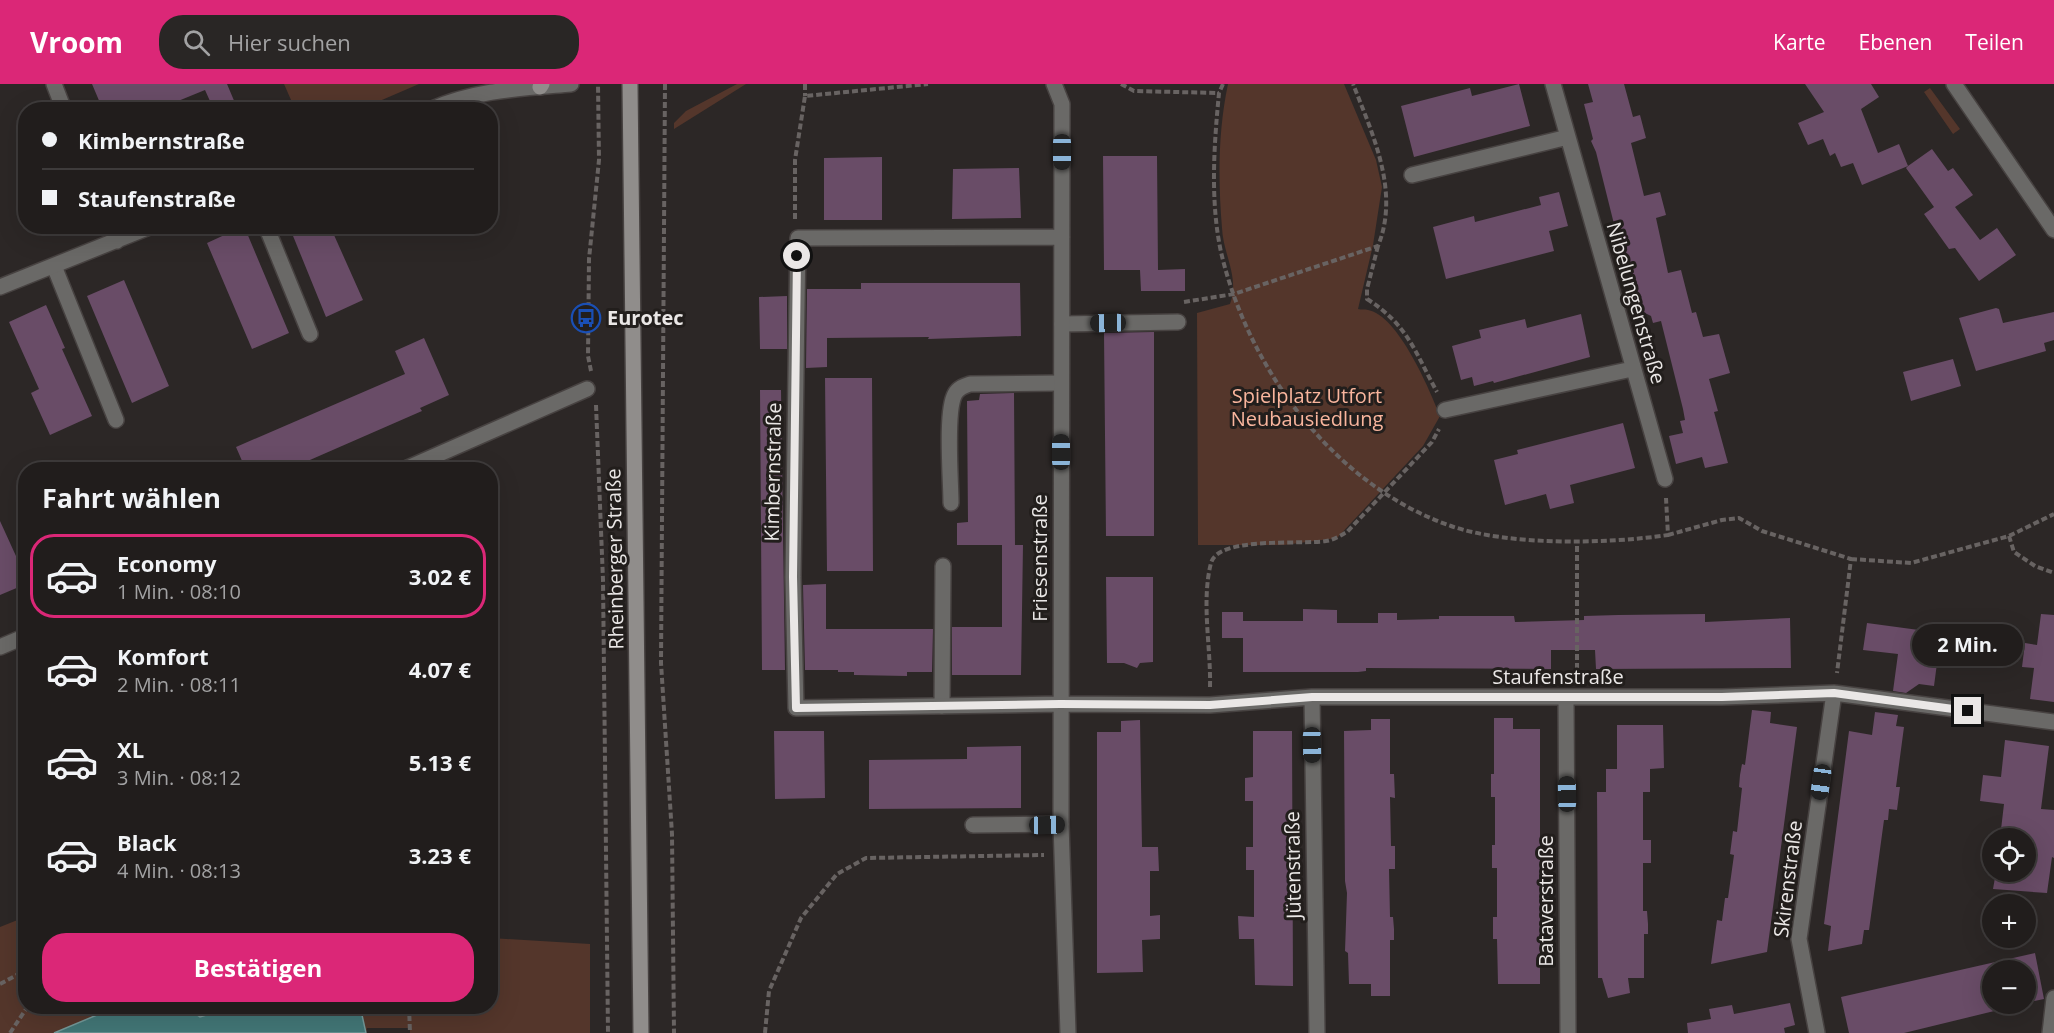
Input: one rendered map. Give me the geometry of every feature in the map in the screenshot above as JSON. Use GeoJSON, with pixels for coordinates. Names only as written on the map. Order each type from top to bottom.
{"type":"FeatureCollection","features":[{"type":"Feature","properties":{"kind":"main road","name":"Rheinberger Straße"},"geometry":{"type":"LineString","coordinates":[[630,84],[641,1033]]}},
{"type":"Feature","properties":{"kind":"street"},"geometry":{"type":"LineString","coordinates":[[54,84],[61,102]]}},
{"type":"Feature","properties":{"kind":"street"},"geometry":{"type":"LineString","coordinates":[[445,102],[509,89],[571,84]]}},
{"type":"Feature","properties":{"kind":"street","name":"Friesenstraße"},"geometry":{"type":"LineString","coordinates":[[1054,84],[1062,104],[1060,704],[1061,824],[1068,1033]]}},
{"type":"Feature","properties":{"kind":"street","name":"Nibelungenstraße"},"geometry":{"type":"LineString","coordinates":[[1553,84],[1665,479]]}},
{"type":"Feature","properties":{"kind":"street"},"geometry":{"type":"LineString","coordinates":[[1954,84],[2054,230]]}},
{"type":"Feature","properties":{"kind":"street"},"geometry":{"type":"LineString","coordinates":[[1412,175],[1568,137]]}},
{"type":"Feature","properties":{"kind":"street"},"geometry":{"type":"LineString","coordinates":[[0,287],[54,266],[114,234]]}},
{"type":"Feature","properties":{"kind":"street"},"geometry":{"type":"LineString","coordinates":[[269,234],[310,334]]}},
{"type":"Feature","properties":{"kind":"street"},"geometry":{"type":"LineString","coordinates":[[798,238],[1062,237]]}},
{"type":"Feature","properties":{"kind":"street","name":"Kimbernstraße"},"geometry":{"type":"LineString","coordinates":[[798,238],[793,577],[796,708],[1060,704]]}},
{"type":"Feature","properties":{"kind":"street"},"geometry":{"type":"LineString","coordinates":[[54,266],[116,420]]}},
{"type":"Feature","properties":{"kind":"street"},"geometry":{"type":"LineString","coordinates":[[1062,324],[1178,322]]}},
{"type":"Feature","properties":{"kind":"street"},"geometry":{"type":"LineString","coordinates":[[1445,410],[1632,369]]}},
{"type":"Feature","properties":{"kind":"street"},"geometry":{"type":"LineString","coordinates":[[951,503],[950,424],[955,394],[961,387],[970,384],[1061,383]]}},
{"type":"Feature","properties":{"kind":"street"},"geometry":{"type":"LineString","coordinates":[[421,462],[590,388]]}},
{"type":"Feature","properties":{"kind":"street"},"geometry":{"type":"LineString","coordinates":[[942,706],[943,566]]}},
{"type":"Feature","properties":{"kind":"street"},"geometry":{"type":"LineString","coordinates":[[0,647],[18,639]]}},
{"type":"Feature","properties":{"kind":"street","name":"Staufenstraße"},"geometry":{"type":"LineString","coordinates":[[1060,704],[1210,705],[1312,697],[1722,697],[1834,693],[2054,722]]}},
{"type":"Feature","properties":{"kind":"street","name":"Skirenstraße"},"geometry":{"type":"LineString","coordinates":[[1816,1033],[1799,939],[1834,693]]}},
{"type":"Feature","properties":{"kind":"street","name":"Jütenstraße"},"geometry":{"type":"LineString","coordinates":[[1312,697],[1317,1033]]}},
{"type":"Feature","properties":{"kind":"street","name":"Bataverstraße"},"geometry":{"type":"LineString","coordinates":[[1568,1033],[1571,698]]}},
{"type":"Feature","properties":{"kind":"street"},"geometry":{"type":"LineString","coordinates":[[974,825],[1061,824]]}},
{"type":"Feature","properties":{"kind":"street"},"geometry":{"type":"LineString","coordinates":[[2049,1033],[2054,998]]}},
{"type":"Feature","properties":{"kind":"path"},"geometry":{"type":"LineString","coordinates":[[598,84],[599,160],[589,259],[588,356],[590,388],[598,419],[603,580],[608,1033]]}},
{"type":"Feature","properties":{"kind":"path"},"geometry":{"type":"LineString","coordinates":[[665,84],[661,663],[672,834],[674,1033]]}},
{"type":"Feature","properties":{"kind":"path"},"geometry":{"type":"LineString","coordinates":[[798,238],[793,195],[805,84]]}},
{"type":"Feature","properties":{"kind":"path"},"geometry":{"type":"LineString","coordinates":[[805,96],[928,84]]}},
{"type":"Feature","properties":{"kind":"path"},"geometry":{"type":"LineString","coordinates":[[1121,84],[1134,91],[1219,93]]}},
{"type":"Feature","properties":{"kind":"path"},"geometry":{"type":"LineString","coordinates":[[1223,84],[1219,93],[1214,172],[1216,213],[1221,251],[1250,336],[1289,399],[1335,452],[1382,492],[1417,512],[1452,526],[1482,533],[1577,541],[1635,540],[1668,535],[1722,520],[1739,518],[1762,531],[1851,560],[1911,563],[2009,536],[2054,514]]}},
{"type":"Feature","properties":{"kind":"path"},"geometry":{"type":"LineString","coordinates":[[1210,705],[1209,579],[1211,561],[1220,550],[1242,544],[1329,541],[1347,532],[1382,492],[1432,442],[1447,416],[1422,358],[1389,313],[1367,299],[1387,187],[1378,148],[1353,84]]}},
{"type":"Feature","properties":{"kind":"path"},"geometry":{"type":"LineString","coordinates":[[1176,302],[1198,302],[1234,294],[1378,246]]}},
{"type":"Feature","properties":{"kind":"path"},"geometry":{"type":"LineString","coordinates":[[1665,479],[1668,535]]}},
{"type":"Feature","properties":{"kind":"path"},"geometry":{"type":"LineString","coordinates":[[2009,536],[2014,552],[2035,566],[2054,573]]}},
{"type":"Feature","properties":{"kind":"path"},"geometry":{"type":"LineString","coordinates":[[1571,698],[1577,541]]}},
{"type":"Feature","properties":{"kind":"path"},"geometry":{"type":"LineString","coordinates":[[1834,693],[1851,560]]}},
{"type":"Feature","properties":{"kind":"path"},"geometry":{"type":"LineString","coordinates":[[765,1033],[769,991],[801,918],[837,874],[866,858],[1047,855]]}},
{"type":"Feature","properties":{"kind":"path"},"geometry":{"type":"LineString","coordinates":[[0,984],[18,974]]}},
{"type":"Feature","properties":{"kind":"path"},"geometry":{"type":"LineString","coordinates":[[10,1033],[23,1014]]}},
{"type":"Feature","properties":{"kind":"path"},"geometry":{"type":"LineString","coordinates":[[409,1014],[410,1033]]}},
{"type":"Feature","properties":{"kind":"green space"},"geometry":{"type":"Polygon","coordinates":[[[284,84],[419,84],[377,102],[292,102],[284,84]]]}},
{"type":"Feature","properties":{"kind":"green space"},"geometry":{"type":"Polygon","coordinates":[[[737,84],[746,84],[674,129],[674,123],[686,111],[737,84]]]}},
{"type":"Feature","properties":{"kind":"green space","name":"Spielplatz Utfort Neubausiedlung"},"geometry":{"type":"Polygon","coordinates":[[[1228,84],[1344,84],[1376,160],[1382,187],[1373,245],[1358,309],[1379,315],[1401,339],[1421,372],[1440,416],[1423,446],[1337,538],[1284,545],[1198,545],[1197,313],[1230,304],[1233,294],[1232,275],[1223,238],[1220,192],[1221,138],[1228,84]]]}},
{"type":"Feature","properties":{"kind":"green space"},"geometry":{"type":"Polygon","coordinates":[[[1930,88],[1960,129],[1953,134],[1924,92],[1930,88]]]}},
{"type":"Feature","properties":{"kind":"green space"},"geometry":{"type":"Polygon","coordinates":[[[18,920],[18,1014],[498,1014],[498,938],[590,944],[590,1033],[410,1033],[410,1028],[367,1028],[366,1033],[0,1033],[0,927],[18,920]]]}},
{"type":"Feature","properties":{"kind":"water"},"geometry":{"type":"Polygon","coordinates":[[[99,1014],[196,1014],[200,1017],[210,1014],[359,1014],[362,1015],[366,1033],[54,1033],[99,1014]]]}},
{"type":"Feature","properties":{"kind":"building"},"geometry":{"type":"Polygon","coordinates":[[[92,84],[227,84],[235,102],[210,102],[205,90],[176,102],[100,102],[92,84]]]}},
{"type":"Feature","properties":{"kind":"building"},"geometry":{"type":"Polygon","coordinates":[[[1519,84],[1530,126],[1414,157],[1401,106],[1470,88],[1472,96],[1519,84]]]}},
{"type":"Feature","properties":{"kind":"building"},"geometry":{"type":"Polygon","coordinates":[[[1588,84],[1624,84],[1633,117],[1640,115],[1646,138],[1631,143],[1644,196],[1660,192],[1666,215],[1656,218],[1668,273],[1681,270],[1692,313],[1696,312],[1703,337],[1719,334],[1730,373],[1709,379],[1718,411],[1714,412],[1728,463],[1705,468],[1702,457],[1676,464],[1669,436],[1683,433],[1680,421],[1685,420],[1683,409],[1661,321],[1653,323],[1651,316],[1635,308],[1596,152],[1591,141],[1593,139],[1584,104],[1593,102],[1588,84]]]}},
{"type":"Feature","properties":{"kind":"building"},"geometry":{"type":"Polygon","coordinates":[[[1805,84],[1871,84],[1879,97],[1861,109],[1878,153],[1899,144],[1908,166],[1862,185],[1853,163],[1841,167],[1835,153],[1830,156],[1823,139],[1808,145],[1798,123],[1824,112],[1805,84]]]}},
{"type":"Feature","properties":{"kind":"building"},"geometry":{"type":"Polygon","coordinates":[[[1932,149],[1948,171],[1953,168],[1973,195],[1955,207],[1980,240],[1997,228],[2016,255],[1979,281],[1955,248],[1949,249],[1924,214],[1934,207],[1906,168],[1932,149]]]}},
{"type":"Feature","properties":{"kind":"building"},"geometry":{"type":"Polygon","coordinates":[[[1103,156],[1157,156],[1158,270],[1185,269],[1185,291],[1141,291],[1140,270],[1104,270],[1103,156]]]}},
{"type":"Feature","properties":{"kind":"building"},"geometry":{"type":"Polygon","coordinates":[[[882,157],[882,220],[824,220],[824,158],[882,157]]]}},
{"type":"Feature","properties":{"kind":"building"},"geometry":{"type":"Polygon","coordinates":[[[1019,168],[1021,218],[952,219],[953,169],[1019,168]]]}},
{"type":"Feature","properties":{"kind":"building"},"geometry":{"type":"Polygon","coordinates":[[[1559,192],[1568,226],[1549,231],[1554,251],[1446,279],[1433,227],[1474,216],[1475,222],[1541,205],[1539,197],[1559,192]]]}},
{"type":"Feature","properties":{"kind":"building"},"geometry":{"type":"Polygon","coordinates":[[[227,234],[247,234],[289,333],[252,349],[207,243],[227,234]]]}},
{"type":"Feature","properties":{"kind":"building"},"geometry":{"type":"Polygon","coordinates":[[[292,234],[334,234],[363,300],[326,317],[292,234]]]}},
{"type":"Feature","properties":{"kind":"building"},"geometry":{"type":"Polygon","coordinates":[[[124,280],[169,386],[132,403],[87,296],[124,280]]]}},
{"type":"Feature","properties":{"kind":"building"},"geometry":{"type":"Polygon","coordinates":[[[861,283],[1020,283],[1021,336],[928,339],[929,337],[827,338],[827,367],[806,368],[807,289],[861,289],[861,283]]]}},
{"type":"Feature","properties":{"kind":"building"},"geometry":{"type":"Polygon","coordinates":[[[787,296],[787,349],[760,349],[759,297],[787,296]]]}},
{"type":"Feature","properties":{"kind":"building"},"geometry":{"type":"Polygon","coordinates":[[[46,305],[65,348],[62,349],[92,416],[50,435],[31,393],[39,389],[9,322],[46,305]]]}},
{"type":"Feature","properties":{"kind":"building"},"geometry":{"type":"Polygon","coordinates":[[[1999,309],[2003,323],[2054,312],[2054,340],[2044,343],[2046,351],[1976,371],[1959,318],[1999,309]]]}},
{"type":"Feature","properties":{"kind":"building"},"geometry":{"type":"Polygon","coordinates":[[[1581,314],[1590,357],[1494,383],[1493,381],[1474,386],[1472,377],[1461,380],[1452,346],[1481,338],[1479,330],[1525,319],[1527,328],[1581,314]]]}},
{"type":"Feature","properties":{"kind":"building"},"geometry":{"type":"Polygon","coordinates":[[[1154,332],[1154,536],[1106,536],[1104,333],[1154,332]]]}},
{"type":"Feature","properties":{"kind":"building"},"geometry":{"type":"Polygon","coordinates":[[[424,338],[449,395],[420,408],[422,411],[305,462],[243,462],[236,447],[405,374],[395,351],[424,338]]]}},
{"type":"Feature","properties":{"kind":"building"},"geometry":{"type":"Polygon","coordinates":[[[1953,359],[1961,386],[1911,401],[1903,372],[1953,359]]]}},
{"type":"Feature","properties":{"kind":"building"},"geometry":{"type":"Polygon","coordinates":[[[825,378],[872,378],[873,571],[827,571],[825,378]]]}},
{"type":"Feature","properties":{"kind":"building"},"geometry":{"type":"Polygon","coordinates":[[[760,390],[781,390],[785,670],[762,670],[760,390]]]}},
{"type":"Feature","properties":{"kind":"building"},"geometry":{"type":"Polygon","coordinates":[[[1014,393],[1015,545],[1023,545],[1021,675],[952,675],[952,627],[1002,627],[1002,545],[957,545],[957,523],[968,522],[967,401],[979,400],[980,394],[1014,393]]]}},
{"type":"Feature","properties":{"kind":"building"},"geometry":{"type":"Polygon","coordinates":[[[1623,423],[1635,468],[1570,485],[1574,503],[1550,509],[1546,494],[1505,505],[1494,460],[1518,454],[1517,450],[1623,423]]]}},
{"type":"Feature","properties":{"kind":"building"},"geometry":{"type":"Polygon","coordinates":[[[0,521],[18,560],[18,587],[0,595],[0,521]]]}},
{"type":"Feature","properties":{"kind":"building"},"geometry":{"type":"Polygon","coordinates":[[[1106,577],[1153,577],[1153,662],[1140,663],[1137,668],[1124,663],[1107,663],[1106,577]]]}},
{"type":"Feature","properties":{"kind":"building"},"geometry":{"type":"Polygon","coordinates":[[[826,584],[826,629],[933,629],[932,672],[907,672],[907,676],[854,675],[854,672],[838,672],[838,670],[805,670],[803,585],[826,584]]]}},
{"type":"Feature","properties":{"kind":"building"},"geometry":{"type":"Polygon","coordinates":[[[1303,609],[1337,610],[1337,623],[1378,623],[1378,613],[1397,613],[1397,620],[1439,619],[1439,616],[1514,616],[1515,622],[1584,620],[1584,616],[1618,615],[1705,614],[1705,622],[1790,618],[1791,668],[1596,669],[1595,650],[1551,650],[1551,669],[1366,668],[1366,671],[1358,672],[1243,672],[1243,638],[1222,638],[1222,612],[1243,612],[1243,621],[1303,621],[1303,609]]]}},
{"type":"Feature","properties":{"kind":"building"},"geometry":{"type":"Polygon","coordinates":[[[2041,614],[2054,615],[2054,702],[2030,699],[2034,668],[2022,667],[2025,643],[2037,645],[2041,614]]]}},
{"type":"Feature","properties":{"kind":"building"},"geometry":{"type":"Polygon","coordinates":[[[1867,623],[1941,633],[1934,686],[1919,684],[1906,693],[1893,691],[1898,654],[1863,650],[1867,623]]]}},
{"type":"Feature","properties":{"kind":"building"},"geometry":{"type":"Polygon","coordinates":[[[1752,710],[1771,712],[1770,723],[1797,727],[1767,952],[1711,964],[1717,920],[1722,921],[1725,898],[1728,898],[1734,855],[1730,854],[1733,831],[1737,832],[1742,788],[1739,787],[1740,775],[1742,764],[1745,765],[1752,710]]]}},
{"type":"Feature","properties":{"kind":"building"},"geometry":{"type":"Polygon","coordinates":[[[1875,712],[1898,715],[1896,726],[1904,727],[1896,787],[1900,787],[1897,810],[1889,809],[1888,820],[1884,820],[1869,930],[1864,930],[1862,944],[1828,951],[1831,926],[1824,924],[1849,731],[1872,735],[1875,712]]]}},
{"type":"Feature","properties":{"kind":"building"},"geometry":{"type":"Polygon","coordinates":[[[1494,718],[1513,718],[1513,729],[1540,729],[1540,984],[1498,984],[1497,939],[1493,939],[1493,917],[1497,917],[1497,868],[1492,868],[1492,845],[1495,845],[1495,797],[1491,797],[1491,774],[1494,774],[1494,718]]]}},
{"type":"Feature","properties":{"kind":"building"},"geometry":{"type":"Polygon","coordinates":[[[1371,719],[1390,719],[1390,774],[1394,774],[1395,798],[1390,797],[1391,846],[1395,846],[1395,869],[1389,869],[1390,917],[1393,917],[1394,929],[1394,940],[1390,940],[1390,996],[1371,996],[1371,984],[1349,984],[1348,953],[1345,951],[1347,893],[1344,731],[1371,730],[1371,719]]]}},
{"type":"Feature","properties":{"kind":"building"},"geometry":{"type":"Polygon","coordinates":[[[1140,720],[1142,847],[1158,847],[1159,871],[1150,871],[1150,916],[1160,915],[1160,939],[1142,940],[1143,972],[1097,973],[1097,732],[1121,732],[1121,721],[1140,720]]]}},
{"type":"Feature","properties":{"kind":"building"},"geometry":{"type":"Polygon","coordinates":[[[1617,725],[1663,725],[1664,768],[1650,769],[1650,792],[1643,792],[1643,840],[1651,840],[1651,863],[1643,863],[1643,911],[1647,911],[1648,924],[1648,934],[1644,934],[1644,978],[1628,978],[1630,993],[1608,998],[1602,978],[1598,978],[1597,792],[1606,792],[1606,769],[1617,769],[1617,725]]]}},
{"type":"Feature","properties":{"kind":"building"},"geometry":{"type":"Polygon","coordinates":[[[774,731],[824,731],[825,798],[775,799],[774,731]]]}},
{"type":"Feature","properties":{"kind":"building"},"geometry":{"type":"Polygon","coordinates":[[[1253,731],[1292,731],[1293,986],[1255,985],[1254,939],[1239,939],[1238,916],[1254,917],[1254,870],[1246,870],[1246,847],[1253,847],[1253,801],[1245,801],[1245,778],[1253,777],[1253,731]]]}},
{"type":"Feature","properties":{"kind":"building"},"geometry":{"type":"Polygon","coordinates":[[[2005,740],[2049,746],[2041,809],[2054,810],[2054,858],[2052,857],[2047,893],[1993,889],[1994,882],[2036,882],[2036,828],[2001,828],[2004,804],[1980,801],[1983,775],[2001,777],[2005,740]]]}},
{"type":"Feature","properties":{"kind":"building"},"geometry":{"type":"Polygon","coordinates":[[[1021,746],[1021,808],[869,809],[869,760],[967,759],[967,747],[1021,746]]]}},
{"type":"Feature","properties":{"kind":"building"},"geometry":{"type":"Polygon","coordinates":[[[2035,953],[2044,999],[2036,1001],[2036,960],[2004,960],[2035,953]]]}},
{"type":"Feature","properties":{"kind":"building"},"geometry":{"type":"Polygon","coordinates":[[[1982,965],[1982,1014],[1904,1033],[1849,1033],[1841,997],[1982,965]]]}},
{"type":"Feature","properties":{"kind":"building"},"geometry":{"type":"Polygon","coordinates":[[[1790,1003],[1795,1025],[1784,1028],[1785,1033],[1688,1033],[1687,1023],[1711,1019],[1709,1009],[1732,1005],[1734,1014],[1790,1003]]]}},
{"type":"Feature","properties":{"kind":"place","name":"Eurotec"},"geometry":{"type":"Point","coordinates":[586,318]}},
{"type":"Feature","properties":{"kind":"route"},"geometry":{"type":"LineString","coordinates":[[797,256],[793,577],[796,708],[1060,704],[1210,705],[1312,697],[1722,697],[1834,693],[1968,711]]}}]}
